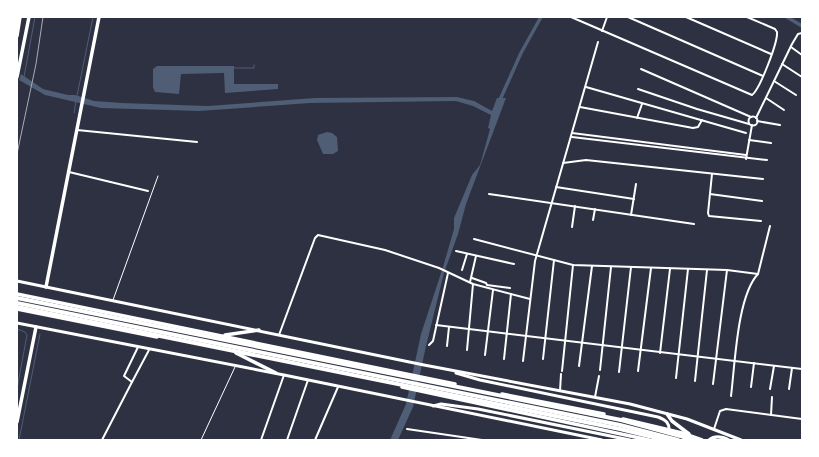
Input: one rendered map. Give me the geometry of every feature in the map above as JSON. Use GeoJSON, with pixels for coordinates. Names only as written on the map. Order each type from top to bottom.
{"type":"FeatureCollection","features":[{"type":"Feature","properties":{"kind":"highway"},"geometry":{"type":"LineString","coordinates":[[17,298],[607,417],[695,440]]}},
{"type":"Feature","properties":{"kind":"highway"},"geometry":{"type":"LineString","coordinates":[[17,303],[606,422],[678,440]]}},
{"type":"Feature","properties":{"kind":"highway"},"geometry":{"type":"LineString","coordinates":[[17,308],[599,424],[666,440]]}},
{"type":"Feature","properties":{"kind":"main road"},"geometry":{"type":"LineString","coordinates":[[17,36],[20,17]]}},
{"type":"Feature","properties":{"kind":"main road"},"geometry":{"type":"LineString","coordinates":[[17,77],[29,17]]}},
{"type":"Feature","properties":{"kind":"main road"},"geometry":{"type":"LineString","coordinates":[[46,287],[99,17]]}},
{"type":"Feature","properties":{"kind":"main road"},"geometry":{"type":"LineString","coordinates":[[17,281],[424,365],[595,397],[667,414],[714,429],[741,440]]}},
{"type":"Feature","properties":{"kind":"main road"},"geometry":{"type":"LineString","coordinates":[[17,294],[622,418],[702,440]]}},
{"type":"Feature","properties":{"kind":"main road"},"geometry":{"type":"LineString","coordinates":[[17,308],[403,387],[649,440]]}},
{"type":"Feature","properties":{"kind":"main road"},"geometry":{"type":"LineString","coordinates":[[17,323],[148,350],[284,375],[602,440]]}},
{"type":"Feature","properties":{"kind":"main road"},"geometry":{"type":"LineString","coordinates":[[17,422],[36,327]]}},
{"type":"Feature","properties":{"kind":"main road"},"geometry":{"type":"LineString","coordinates":[[222,335],[259,330]]}},
{"type":"Feature","properties":{"kind":"main road"},"geometry":{"type":"LineString","coordinates":[[236,353],[276,374]]}},
{"type":"Feature","properties":{"kind":"main road"},"geometry":{"type":"LineString","coordinates":[[445,369],[480,380],[658,417],[666,420],[670,426],[666,440]]}},
{"type":"Feature","properties":{"kind":"main road"},"geometry":{"type":"LineString","coordinates":[[433,406],[441,404],[478,409],[630,440]]}},
{"type":"Feature","properties":{"kind":"main road"},"geometry":{"type":"LineString","coordinates":[[667,414],[672,421],[690,436]]}},
{"type":"Feature","properties":{"kind":"main road"},"geometry":{"type":"LineString","coordinates":[[710,440],[712,438],[721,437],[729,440]]}},
{"type":"Feature","properties":{"kind":"street"},"geometry":{"type":"LineString","coordinates":[[571,17],[749,95],[754,93],[778,35],[775,29],[747,17]]}},
{"type":"Feature","properties":{"kind":"street"},"geometry":{"type":"LineString","coordinates":[[602,31],[607,17]]}},
{"type":"Feature","properties":{"kind":"street"},"geometry":{"type":"LineString","coordinates":[[628,17],[762,76]]}},
{"type":"Feature","properties":{"kind":"street"},"geometry":{"type":"LineString","coordinates":[[686,17],[771,54]]}},
{"type":"Feature","properties":{"kind":"street"},"geometry":{"type":"LineString","coordinates":[[757,122],[756,118],[782,64],[798,34],[802,33]]}},
{"type":"Feature","properties":{"kind":"street"},"geometry":{"type":"LineString","coordinates":[[523,361],[536,254],[598,42]]}},
{"type":"Feature","properties":{"kind":"street"},"geometry":{"type":"LineString","coordinates":[[791,48],[802,55]]}},
{"type":"Feature","properties":{"kind":"street"},"geometry":{"type":"LineString","coordinates":[[782,64],[802,77]]}},
{"type":"Feature","properties":{"kind":"street"},"geometry":{"type":"LineString","coordinates":[[641,69],[756,118]]}},
{"type":"Feature","properties":{"kind":"street"},"geometry":{"type":"LineString","coordinates":[[774,81],[796,95]]}},
{"type":"Feature","properties":{"kind":"street"},"geometry":{"type":"LineString","coordinates":[[586,87],[746,133]]}},
{"type":"Feature","properties":{"kind":"street"},"geometry":{"type":"LineString","coordinates":[[638,89],[697,109],[750,124],[757,122],[780,125]]}},
{"type":"Feature","properties":{"kind":"street"},"geometry":{"type":"LineString","coordinates":[[766,98],[784,110]]}},
{"type":"Feature","properties":{"kind":"street"},"geometry":{"type":"LineString","coordinates":[[637,118],[642,104]]}},
{"type":"Feature","properties":{"kind":"street"},"geometry":{"type":"LineString","coordinates":[[580,107],[693,128],[698,127],[702,120]]}},
{"type":"Feature","properties":{"kind":"street"},"geometry":{"type":"LineString","coordinates":[[746,159],[750,124],[748,120],[752,117]]}},
{"type":"Feature","properties":{"kind":"street"},"geometry":{"type":"LineString","coordinates":[[77,130],[197,142]]}},
{"type":"Feature","properties":{"kind":"street"},"geometry":{"type":"LineString","coordinates":[[572,132],[746,155]]}},
{"type":"Feature","properties":{"kind":"street"},"geometry":{"type":"LineString","coordinates":[[601,141],[602,136]]}},
{"type":"Feature","properties":{"kind":"street"},"geometry":{"type":"LineString","coordinates":[[571,137],[746,159],[767,160]]}},
{"type":"Feature","properties":{"kind":"street"},"geometry":{"type":"LineString","coordinates":[[624,139],[624,144]]}},
{"type":"Feature","properties":{"kind":"street"},"geometry":{"type":"LineString","coordinates":[[749,140],[771,143]]}},
{"type":"Feature","properties":{"kind":"street"},"geometry":{"type":"LineString","coordinates":[[563,163],[586,160],[763,179]]}},
{"type":"Feature","properties":{"kind":"street"},"geometry":{"type":"LineString","coordinates":[[69,172],[148,191]]}},
{"type":"Feature","properties":{"kind":"street"},"geometry":{"type":"LineString","coordinates":[[712,174],[708,213],[709,216],[761,221]]}},
{"type":"Feature","properties":{"kind":"street"},"geometry":{"type":"LineString","coordinates":[[631,215],[636,184]]}},
{"type":"Feature","properties":{"kind":"street"},"geometry":{"type":"LineString","coordinates":[[556,187],[634,198]]}},
{"type":"Feature","properties":{"kind":"street"},"geometry":{"type":"LineString","coordinates":[[489,194],[552,202],[694,224]]}},
{"type":"Feature","properties":{"kind":"street"},"geometry":{"type":"LineString","coordinates":[[710,194],[762,201]]}},
{"type":"Feature","properties":{"kind":"street"},"geometry":{"type":"LineString","coordinates":[[572,227],[575,206]]}},
{"type":"Feature","properties":{"kind":"street"},"geometry":{"type":"LineString","coordinates":[[593,220],[595,209]]}},
{"type":"Feature","properties":{"kind":"street"},"geometry":{"type":"LineString","coordinates":[[731,396],[741,316],[751,285],[758,274],[770,226]]}},
{"type":"Feature","properties":{"kind":"street"},"geometry":{"type":"LineString","coordinates":[[279,335],[317,235],[328,236],[376,248],[439,268],[473,284],[530,299]]}},
{"type":"Feature","properties":{"kind":"street"},"geometry":{"type":"LineString","coordinates":[[474,239],[536,254],[573,265],[727,270],[758,274]]}},
{"type":"Feature","properties":{"kind":"street"},"geometry":{"type":"LineString","coordinates":[[456,250],[467,254],[514,264]]}},
{"type":"Feature","properties":{"kind":"street"},"geometry":{"type":"LineString","coordinates":[[462,270],[467,254]]}},
{"type":"Feature","properties":{"kind":"street"},"geometry":{"type":"LineString","coordinates":[[470,282],[476,256]]}},
{"type":"Feature","properties":{"kind":"street"},"geometry":{"type":"LineString","coordinates":[[543,359],[554,260]]}},
{"type":"Feature","properties":{"kind":"street"},"geometry":{"type":"LineString","coordinates":[[562,371],[573,265]]}},
{"type":"Feature","properties":{"kind":"street"},"geometry":{"type":"LineString","coordinates":[[579,366],[592,266]]}},
{"type":"Feature","properties":{"kind":"street"},"geometry":{"type":"LineString","coordinates":[[600,370],[611,267]]}},
{"type":"Feature","properties":{"kind":"street"},"geometry":{"type":"LineString","coordinates":[[619,372],[631,267]]}},
{"type":"Feature","properties":{"kind":"street"},"geometry":{"type":"LineString","coordinates":[[638,372],[652,268]]}},
{"type":"Feature","properties":{"kind":"street"},"geometry":{"type":"LineString","coordinates":[[660,353],[670,269]]}},
{"type":"Feature","properties":{"kind":"street"},"geometry":{"type":"LineString","coordinates":[[676,378],[688,269]]}},
{"type":"Feature","properties":{"kind":"street"},"geometry":{"type":"LineString","coordinates":[[695,381],[707,270]]}},
{"type":"Feature","properties":{"kind":"street"},"geometry":{"type":"LineString","coordinates":[[713,384],[727,270]]}},
{"type":"Feature","properties":{"kind":"street"},"geometry":{"type":"LineString","coordinates":[[429,345],[433,341],[447,272]]}},
{"type":"Feature","properties":{"kind":"street"},"geometry":{"type":"LineString","coordinates":[[472,278],[486,283],[487,285],[510,288]]}},
{"type":"Feature","properties":{"kind":"street"},"geometry":{"type":"LineString","coordinates":[[467,350],[473,284]]}},
{"type":"Feature","properties":{"kind":"street"},"geometry":{"type":"LineString","coordinates":[[485,355],[493,290]]}},
{"type":"Feature","properties":{"kind":"street"},"geometry":{"type":"LineString","coordinates":[[504,359],[511,294]]}},
{"type":"Feature","properties":{"kind":"street"},"geometry":{"type":"LineString","coordinates":[[436,325],[564,342],[802,369]]}},
{"type":"Feature","properties":{"kind":"street"},"geometry":{"type":"LineString","coordinates":[[447,346],[450,327]]}},
{"type":"Feature","properties":{"kind":"street"},"geometry":{"type":"LineString","coordinates":[[132,382],[124,376],[138,347]]}},
{"type":"Feature","properties":{"kind":"street"},"geometry":{"type":"LineString","coordinates":[[102,440],[148,350]]}},
{"type":"Feature","properties":{"kind":"street"},"geometry":{"type":"LineString","coordinates":[[751,387],[754,364]]}},
{"type":"Feature","properties":{"kind":"street"},"geometry":{"type":"LineString","coordinates":[[770,390],[774,366]]}},
{"type":"Feature","properties":{"kind":"street"},"geometry":{"type":"LineString","coordinates":[[790,389],[792,368]]}},
{"type":"Feature","properties":{"kind":"street"},"geometry":{"type":"LineString","coordinates":[[560,391],[561,374]]}},
{"type":"Feature","properties":{"kind":"street"},"geometry":{"type":"LineString","coordinates":[[261,440],[284,375]]}},
{"type":"Feature","properties":{"kind":"street"},"geometry":{"type":"LineString","coordinates":[[595,397],[599,376]]}},
{"type":"Feature","properties":{"kind":"street"},"geometry":{"type":"LineString","coordinates":[[287,440],[308,380]]}},
{"type":"Feature","properties":{"kind":"street"},"geometry":{"type":"LineString","coordinates":[[315,440],[338,387]]}},
{"type":"Feature","properties":{"kind":"street"},"geometry":{"type":"LineString","coordinates":[[771,415],[772,397]]}},
{"type":"Feature","properties":{"kind":"street"},"geometry":{"type":"LineString","coordinates":[[714,429],[723,409],[802,419]]}},
{"type":"Feature","properties":{"kind":"street"},"geometry":{"type":"LineString","coordinates":[[407,429],[482,440]]}},
{"type":"Feature","properties":{"kind":"lane"},"geometry":{"type":"LineString","coordinates":[[113,300],[158,176]]}},
{"type":"Feature","properties":{"kind":"lane"},"geometry":{"type":"LineString","coordinates":[[201,440],[235,366]]}},
{"type":"Feature","properties":{"kind":"water"},"geometry":{"type":"Polygon","coordinates":[[[157,66],[234,66],[234,84],[278,84],[278,89],[225,93],[224,73],[181,74],[179,94],[155,92],[153,87],[153,69],[157,66]]]}},
{"type":"Feature","properties":{"kind":"water"},"geometry":{"type":"Polygon","coordinates":[[[21,74],[43,89],[68,95],[75,95],[94,101],[122,103],[208,106],[315,98],[457,97],[474,101],[492,111],[497,98],[506,98],[466,204],[458,234],[444,273],[413,407],[398,440],[390,440],[406,404],[421,334],[454,229],[454,218],[472,175],[480,165],[490,129],[488,128],[491,115],[473,106],[456,101],[310,103],[199,111],[101,108],[45,95],[19,80],[21,74]]]}},
{"type":"Feature","properties":{"kind":"water"},"geometry":{"type":"Polygon","coordinates":[[[327,132],[332,133],[337,137],[338,151],[333,154],[323,154],[317,140],[318,135],[327,132]]]}},
{"type":"Feature","properties":{"kind":"waterway"},"geometry":{"type":"LineString","coordinates":[[24,77],[35,17]]}},
{"type":"Feature","properties":{"kind":"waterway"},"geometry":{"type":"LineString","coordinates":[[77,96],[93,17]]}},
{"type":"Feature","properties":{"kind":"waterway"},"geometry":{"type":"LineString","coordinates":[[499,102],[521,53],[541,17]]}},
{"type":"Feature","properties":{"kind":"waterway"},"geometry":{"type":"LineString","coordinates":[[787,17],[802,26]]}},
{"type":"Feature","properties":{"kind":"waterway"},"geometry":{"type":"LineString","coordinates":[[234,68],[254,68],[254,65]]}},
{"type":"Feature","properties":{"kind":"waterway"},"geometry":{"type":"LineString","coordinates":[[74,113],[76,101]]}},
{"type":"Feature","properties":{"kind":"waterway"},"geometry":{"type":"LineString","coordinates":[[17,329],[25,332],[27,335],[17,389]]}},
{"type":"Feature","properties":{"kind":"waterway"},"geometry":{"type":"LineString","coordinates":[[19,440],[40,334]]}},
{"type":"Feature","properties":{"kind":"railway"},"geometry":{"type":"LineString","coordinates":[[17,154],[36,64],[43,17]]}}]}
